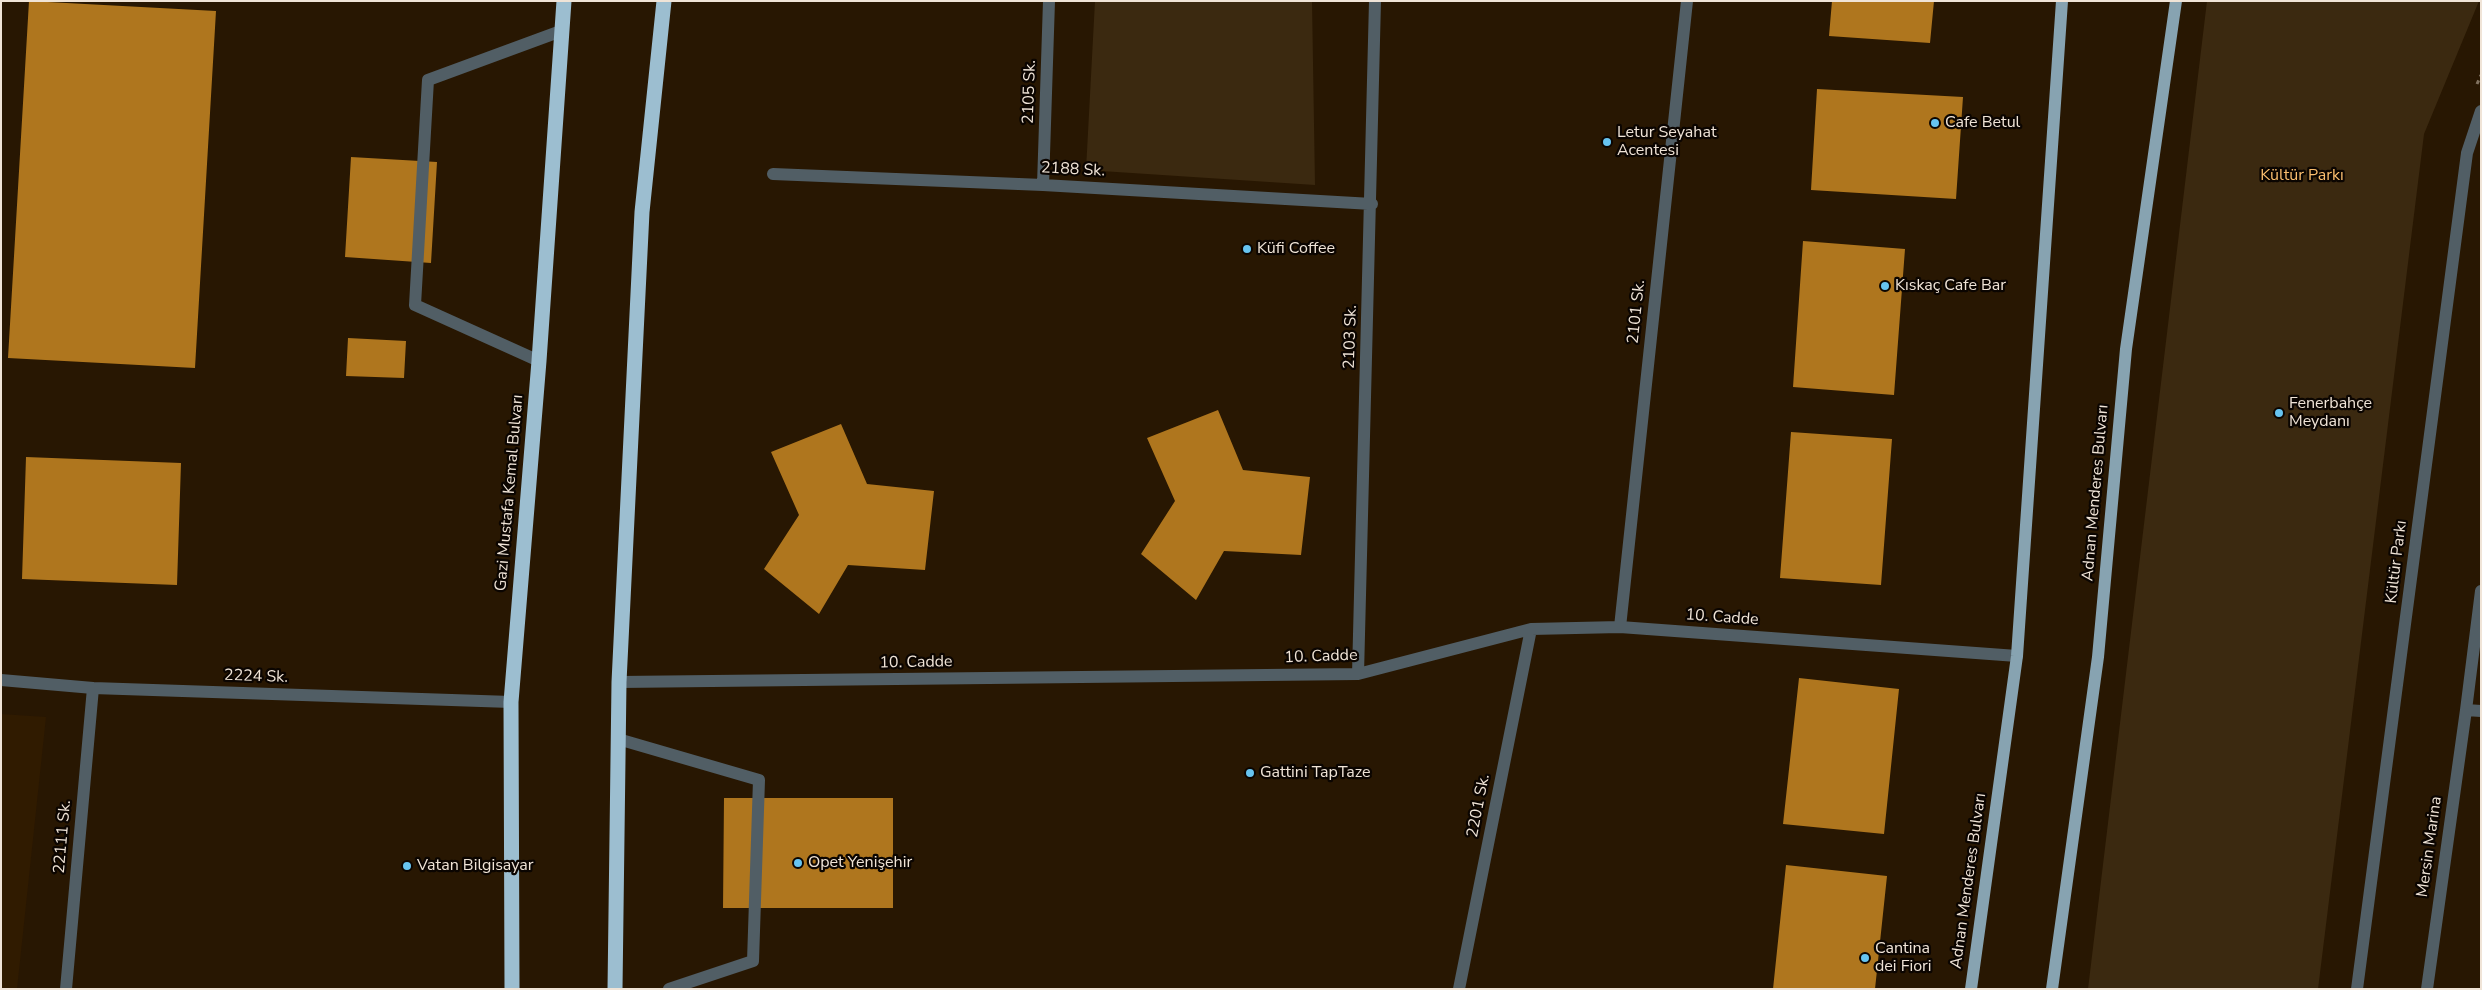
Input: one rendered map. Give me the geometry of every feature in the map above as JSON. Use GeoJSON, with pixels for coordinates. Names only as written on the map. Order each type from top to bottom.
{"type":"FeatureCollection","features":[{"type":"Feature","properties":{"kind":"highway","name":"Gazi Mustafa Kemal Bulvarı"},"geometry":{"type":"LineString","coordinates":[[512,989],[510,702],[539,361],[564,1]]}},
{"type":"Feature","properties":{"kind":"highway"},"geometry":{"type":"LineString","coordinates":[[614,989],[619,682],[642,212],[664,1]]}},
{"type":"Feature","properties":{"kind":"main road","name":"Adnan Menderes Bulvarı"},"geometry":{"type":"LineString","coordinates":[[1971,989],[2018,656],[2062,1]]}},
{"type":"Feature","properties":{"kind":"main road","name":"Adnan Menderes Bulvarı"},"geometry":{"type":"LineString","coordinates":[[2052,989],[2098,657],[2126,349],[2176,1]]}},
{"type":"Feature","properties":{"kind":"street","name":"2105 Sk."},"geometry":{"type":"LineString","coordinates":[[1043,185],[1049,1]]}},
{"type":"Feature","properties":{"kind":"street","name":"2103 Sk."},"geometry":{"type":"LineString","coordinates":[[1358,674],[1372,204],[1375,1]]}},
{"type":"Feature","properties":{"kind":"street","name":"2101 Sk."},"geometry":{"type":"LineString","coordinates":[[1620,627],[1687,1]]}},
{"type":"Feature","properties":{"kind":"street"},"geometry":{"type":"LineString","coordinates":[[539,361],[415,305],[428,80],[562,31]]}},
{"type":"Feature","properties":{"kind":"street","name":"Kültür Parkı"},"geometry":{"type":"LineString","coordinates":[[2357,989],[2466,163],[2481,111]]}},
{"type":"Feature","properties":{"kind":"street","name":"2188 Sk."},"geometry":{"type":"LineString","coordinates":[[773,174],[1043,185],[1372,204]]}},
{"type":"Feature","properties":{"kind":"street","name":"Mersin Marina"},"geometry":{"type":"LineString","coordinates":[[2427,989],[2478,632],[2481,591]]}},
{"type":"Feature","properties":{"kind":"street","name":"10. Cadde"},"geometry":{"type":"LineString","coordinates":[[619,682],[1358,674],[1531,629],[1620,627],[2018,656]]}},
{"type":"Feature","properties":{"kind":"street","name":"2201 Sk."},"geometry":{"type":"LineString","coordinates":[[1459,989],[1531,629]]}},
{"type":"Feature","properties":{"kind":"street","name":"2224 Sk."},"geometry":{"type":"LineString","coordinates":[[1,680],[93,688],[510,702]]}},
{"type":"Feature","properties":{"kind":"street","name":"22111 Sk."},"geometry":{"type":"LineString","coordinates":[[66,989],[93,688]]}},
{"type":"Feature","properties":{"kind":"street"},"geometry":{"type":"LineString","coordinates":[[2466,710],[2481,711]]}},
{"type":"Feature","properties":{"kind":"street"},"geometry":{"type":"LineString","coordinates":[[618,738],[759,780],[753,961],[669,989]]}},
{"type":"Feature","properties":{"kind":"shaded area"},"geometry":{"type":"Polygon","coordinates":[[[1,714],[46,717],[17,989],[1,989],[1,714]]]}},
{"type":"Feature","properties":{"kind":"green space"},"geometry":{"type":"Polygon","coordinates":[[[1095,1],[1312,1],[1315,185],[1086,170],[1095,1]]]}},
{"type":"Feature","properties":{"kind":"green space","name":"Kültür Parkı"},"geometry":{"type":"Polygon","coordinates":[[[2207,1],[2479,1],[2424,134],[2318,989],[2088,989],[2207,1]]]}},
{"type":"Feature","properties":{"kind":"building"},"geometry":{"type":"Polygon","coordinates":[[[29,1],[216,11],[195,368],[8,358],[29,1]]]}},
{"type":"Feature","properties":{"kind":"building"},"geometry":{"type":"Polygon","coordinates":[[[1832,1],[1934,1],[1930,43],[1829,36],[1832,1]]]}},
{"type":"Feature","properties":{"kind":"building"},"geometry":{"type":"Polygon","coordinates":[[[1817,89],[1963,97],[1956,199],[1811,190],[1817,89]]]}},
{"type":"Feature","properties":{"kind":"building"},"geometry":{"type":"Polygon","coordinates":[[[351,157],[437,162],[431,263],[345,257],[351,157]]]}},
{"type":"Feature","properties":{"kind":"building"},"geometry":{"type":"Polygon","coordinates":[[[1803,241],[1905,249],[1894,395],[1793,387],[1803,241]]]}},
{"type":"Feature","properties":{"kind":"building"},"geometry":{"type":"Polygon","coordinates":[[[348,338],[406,341],[404,378],[346,376],[348,338]]]}},
{"type":"Feature","properties":{"kind":"building"},"geometry":{"type":"Polygon","coordinates":[[[1218,410],[1243,470],[1310,477],[1301,555],[1224,551],[1196,600],[1141,554],[1175,501],[1147,438],[1218,410]]]}},
{"type":"Feature","properties":{"kind":"building"},"geometry":{"type":"Polygon","coordinates":[[[841,424],[867,484],[934,491],[925,570],[848,565],[819,614],[764,569],[799,515],[771,452],[841,424]]]}},
{"type":"Feature","properties":{"kind":"building"},"geometry":{"type":"Polygon","coordinates":[[[1791,432],[1892,439],[1881,585],[1780,578],[1791,432]]]}},
{"type":"Feature","properties":{"kind":"building"},"geometry":{"type":"Polygon","coordinates":[[[26,457],[181,463],[177,585],[22,579],[26,457]]]}},
{"type":"Feature","properties":{"kind":"building"},"geometry":{"type":"Polygon","coordinates":[[[1799,678],[1899,689],[1884,834],[1783,824],[1799,678]]]}},
{"type":"Feature","properties":{"kind":"building"},"geometry":{"type":"Polygon","coordinates":[[[724,798],[893,798],[893,908],[723,908],[724,798]]]}},
{"type":"Feature","properties":{"kind":"building"},"geometry":{"type":"Polygon","coordinates":[[[1786,865],[1887,876],[1875,989],[1773,989],[1786,865]]]}},
{"type":"Feature","properties":{"kind":"place","name":"Cafe Betul"},"geometry":{"type":"Point","coordinates":[1935,123]}},
{"type":"Feature","properties":{"kind":"place","name":"Letur Seyahat Acentesi"},"geometry":{"type":"Point","coordinates":[1607,142]}},
{"type":"Feature","properties":{"kind":"place","name":"Küfi Coffee"},"geometry":{"type":"Point","coordinates":[1247,249]}},
{"type":"Feature","properties":{"kind":"place","name":"Kıskaç Cafe Bar"},"geometry":{"type":"Point","coordinates":[1885,286]}},
{"type":"Feature","properties":{"kind":"place","name":"Fenerbahçe Meydanı"},"geometry":{"type":"Point","coordinates":[2279,413]}},
{"type":"Feature","properties":{"kind":"place","name":"Gattini TapTaze"},"geometry":{"type":"Point","coordinates":[1250,773]}},
{"type":"Feature","properties":{"kind":"place","name":"Opet Yenişehir"},"geometry":{"type":"Point","coordinates":[798,863]}},
{"type":"Feature","properties":{"kind":"place","name":"Vatan Bilgisayar"},"geometry":{"type":"Point","coordinates":[407,866]}},
{"type":"Feature","properties":{"kind":"place","name":"Cantina dei Fiori"},"geometry":{"type":"Point","coordinates":[1865,958]}}]}
